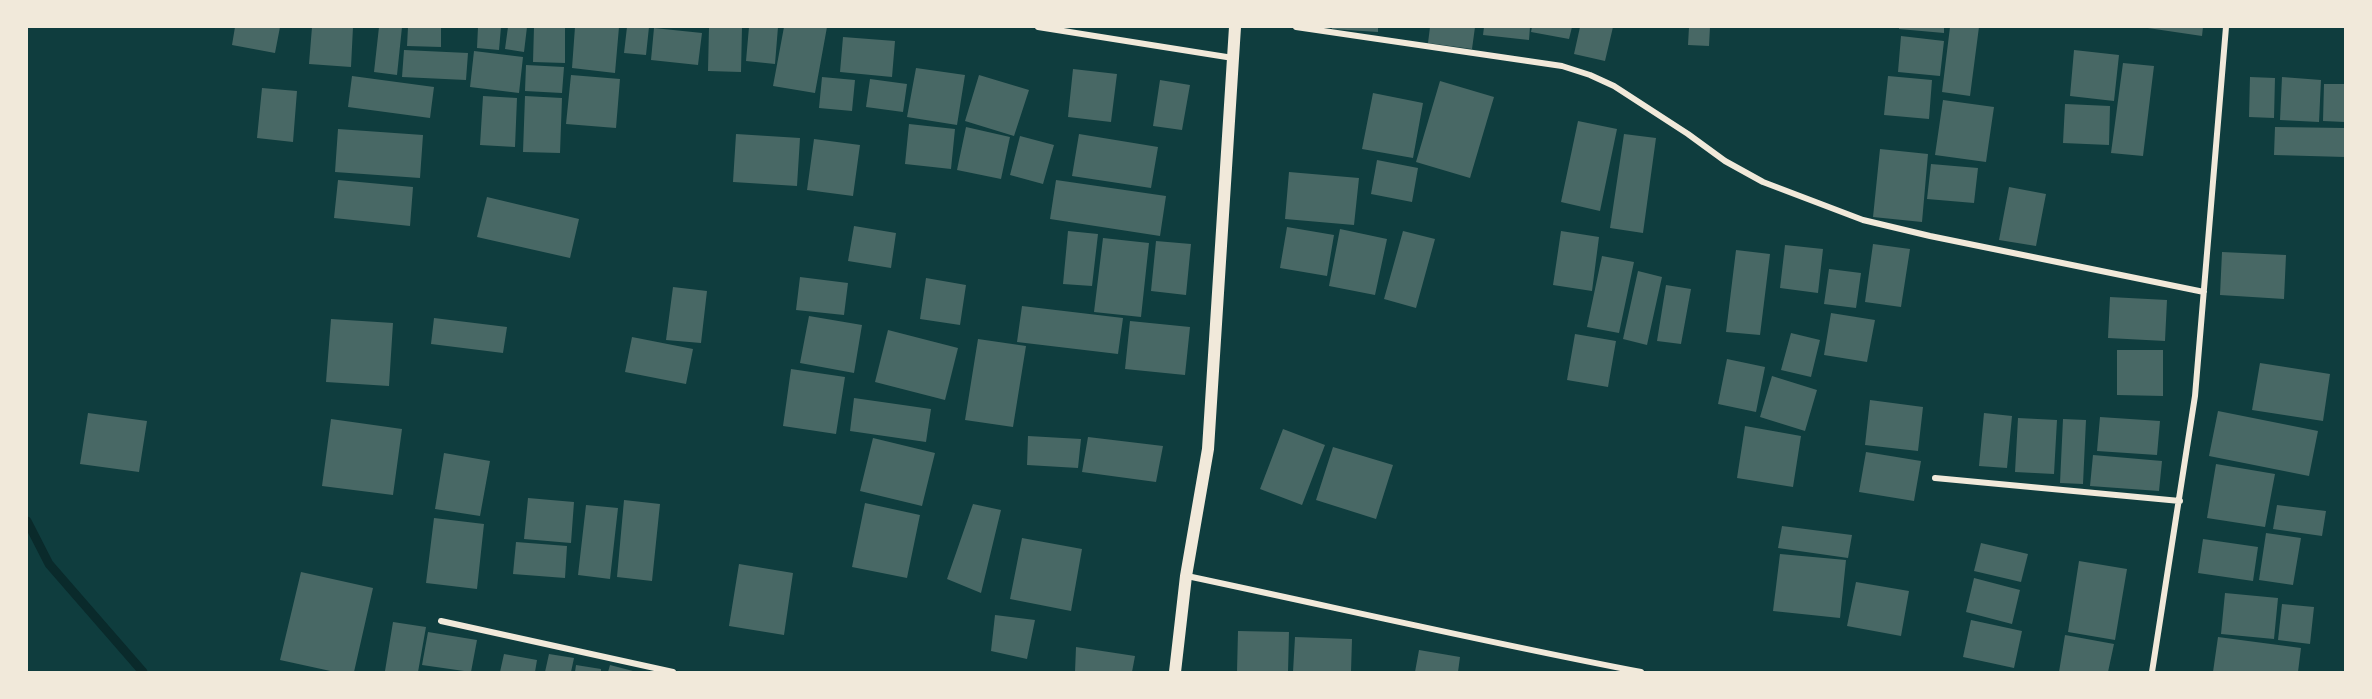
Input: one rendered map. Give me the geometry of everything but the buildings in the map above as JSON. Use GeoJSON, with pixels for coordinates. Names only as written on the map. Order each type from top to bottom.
{"type":"FeatureCollection","features":[{"type":"Feature","properties":{"kind":"main road"},"geometry":{"type":"LineString","coordinates":[[1175,672],[1186,576],[1208,449],[1235,27]]}},
{"type":"Feature","properties":{"kind":"street"},"geometry":{"type":"LineString","coordinates":[[1038,27],[1234,58]]}},
{"type":"Feature","properties":{"kind":"street"},"geometry":{"type":"LineString","coordinates":[[1296,27],[1562,66],[1590,75],[1631,97],[1762,182],[1854,216],[1930,236],[2204,292]]}},
{"type":"Feature","properties":{"kind":"street"},"geometry":{"type":"LineString","coordinates":[[2152,672],[2195,396],[2226,27]]}},
{"type":"Feature","properties":{"kind":"street"},"geometry":{"type":"LineString","coordinates":[[1935,478],[2180,501]]}},
{"type":"Feature","properties":{"kind":"street"},"geometry":{"type":"LineString","coordinates":[[1186,576],[1341,608],[1510,647],[1641,672]]}},
{"type":"Feature","properties":{"kind":"street"},"geometry":{"type":"LineString","coordinates":[[441,621],[672,672]]}},
{"type":"Feature","properties":{"kind":"waterway"},"geometry":{"type":"LineString","coordinates":[[27,521],[49,564],[143,672]]}}]}
